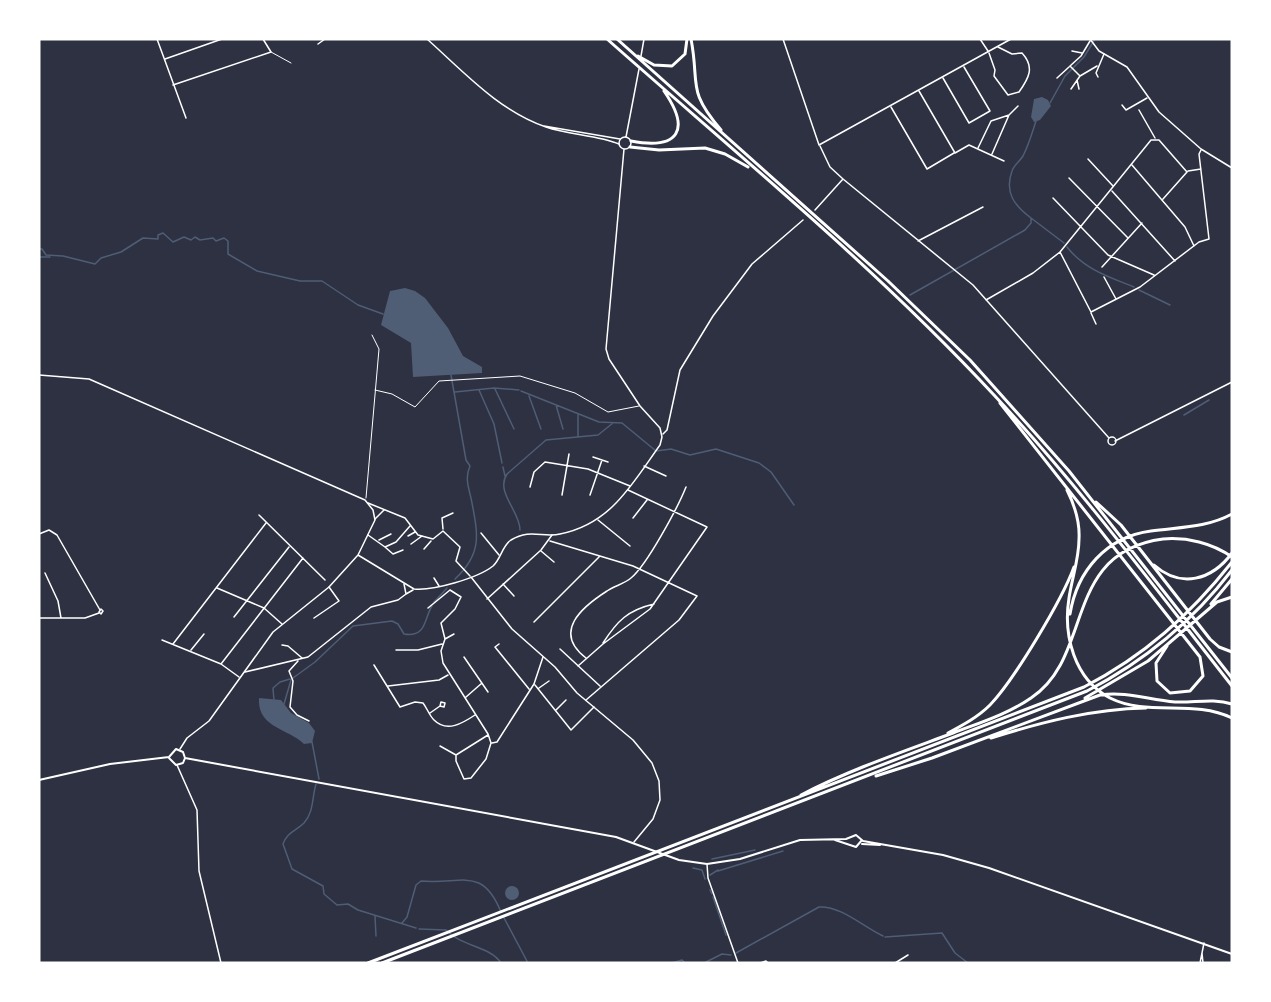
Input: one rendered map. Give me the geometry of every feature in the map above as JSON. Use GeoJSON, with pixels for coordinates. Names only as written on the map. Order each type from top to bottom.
{"type":"FeatureCollection","features":[{"type":"Feature","properties":{"kind":"highway"},"geometry":{"type":"LineString","coordinates":[[607,39],[900,301],[994,394],[1073,484],[1232,686]]}},
{"type":"Feature","properties":{"kind":"highway"},"geometry":{"type":"LineString","coordinates":[[616,39],[948,338],[1022,416],[1088,495],[1232,678]]}},
{"type":"Feature","properties":{"kind":"highway"},"geometry":{"type":"LineString","coordinates":[[630,51],[654,65],[669,67],[683,57],[687,39]]}},
{"type":"Feature","properties":{"kind":"highway"},"geometry":{"type":"LineString","coordinates":[[692,39],[694,80],[698,98],[728,138]]}},
{"type":"Feature","properties":{"kind":"highway"},"geometry":{"type":"LineString","coordinates":[[631,141],[659,144],[674,135],[679,124],[678,112],[661,87]]}},
{"type":"Feature","properties":{"kind":"highway"},"geometry":{"type":"LineString","coordinates":[[630,147],[659,150],[705,148],[725,154],[755,171]]}},
{"type":"Feature","properties":{"kind":"highway"},"geometry":{"type":"LineString","coordinates":[[994,394],[1201,660],[1203,673],[1197,686],[1185,693],[1170,693],[1157,681],[1156,663],[1167,646]]}},
{"type":"Feature","properties":{"kind":"highway"},"geometry":{"type":"LineString","coordinates":[[1059,478],[1077,515],[1079,551],[1069,601],[1069,634],[1073,653],[1082,671],[1100,691],[1121,702],[1207,709],[1232,718]]}},
{"type":"Feature","properties":{"kind":"highway"},"geometry":{"type":"LineString","coordinates":[[1088,495],[1118,522],[1207,635],[1220,646],[1232,651]]}},
{"type":"Feature","properties":{"kind":"highway"},"geometry":{"type":"LineString","coordinates":[[1069,634],[1071,606],[1078,584],[1092,563],[1106,550],[1139,533],[1200,526],[1232,514]]}},
{"type":"Feature","properties":{"kind":"highway"},"geometry":{"type":"LineString","coordinates":[[787,802],[825,783],[999,715],[1031,699],[1051,680],[1063,659],[1092,585],[1112,562],[1147,543],[1169,539],[1189,540],[1221,550],[1232,557]]}},
{"type":"Feature","properties":{"kind":"highway"},"geometry":{"type":"LineString","coordinates":[[932,741],[971,721],[996,699],[1063,591],[1079,551]]}},
{"type":"Feature","properties":{"kind":"highway"},"geometry":{"type":"LineString","coordinates":[[1146,557],[1168,575],[1190,579],[1213,572],[1232,552]]}},
{"type":"Feature","properties":{"kind":"highway"},"geometry":{"type":"LineString","coordinates":[[368,963],[1056,699],[1105,676],[1141,653],[1179,622],[1232,562]]}},
{"type":"Feature","properties":{"kind":"highway"},"geometry":{"type":"LineString","coordinates":[[382,963],[1058,704],[1108,680],[1145,656],[1182,627],[1232,570]]}},
{"type":"Feature","properties":{"kind":"highway"},"geometry":{"type":"LineString","coordinates":[[1202,614],[1232,579]]}},
{"type":"Feature","properties":{"kind":"highway"},"geometry":{"type":"LineString","coordinates":[[1070,705],[1111,684],[1167,646],[1221,600],[1232,597]]}},
{"type":"Feature","properties":{"kind":"highway"},"geometry":{"type":"LineString","coordinates":[[854,782],[915,764],[1100,695],[1116,693],[1163,700],[1216,701],[1232,704]]}},
{"type":"Feature","properties":{"kind":"highway"},"geometry":{"type":"LineString","coordinates":[[963,747],[1066,717],[1109,710],[1168,706]]}},
{"type":"Feature","properties":{"kind":"main road"},"geometry":{"type":"LineString","coordinates":[[185,758],[177,765],[171,763],[169,757],[172,751],[180,750],[185,758],[634,842],[680,860],[707,864],[740,860],[800,840],[849,838],[856,834],[861,842]]}},
{"type":"Feature","properties":{"kind":"main road"},"geometry":{"type":"LineString","coordinates":[[39,780],[110,764],[169,757]]}},
{"type":"Feature","properties":{"kind":"main road"},"geometry":{"type":"LineString","coordinates":[[849,838],[850,845]]}},
{"type":"Feature","properties":{"kind":"main road"},"geometry":{"type":"LineString","coordinates":[[822,839],[856,847],[861,842]]}},
{"type":"Feature","properties":{"kind":"main road"},"geometry":{"type":"LineString","coordinates":[[861,842],[944,855],[989,868],[1232,954]]}},
{"type":"Feature","properties":{"kind":"street"},"geometry":{"type":"LineString","coordinates":[[158,39],[186,118]]}},
{"type":"Feature","properties":{"kind":"street"},"geometry":{"type":"LineString","coordinates":[[164,59],[222,39]]}},
{"type":"Feature","properties":{"kind":"street"},"geometry":{"type":"LineString","coordinates":[[173,85],[271,52],[263,39]]}},
{"type":"Feature","properties":{"kind":"street"},"geometry":{"type":"LineString","coordinates":[[318,44],[320,40],[325,39]]}},
{"type":"Feature","properties":{"kind":"street"},"geometry":{"type":"LineString","coordinates":[[427,39],[500,104],[540,125],[619,144],[624,149]]}},
{"type":"Feature","properties":{"kind":"street"},"geometry":{"type":"LineString","coordinates":[[626,136],[644,39]]}},
{"type":"Feature","properties":{"kind":"street"},"geometry":{"type":"LineString","coordinates":[[783,39],[819,145],[830,168],[965,278],[1109,438],[1110,444],[1232,382]]}},
{"type":"Feature","properties":{"kind":"street"},"geometry":{"type":"LineString","coordinates":[[980,39],[995,70],[994,76],[1008,95],[1019,92],[1030,76],[1029,61],[1022,53],[1012,54],[998,46]]}},
{"type":"Feature","properties":{"kind":"street"},"geometry":{"type":"LineString","coordinates":[[819,145],[1011,39]]}},
{"type":"Feature","properties":{"kind":"street"},"geometry":{"type":"LineString","coordinates":[[1090,40],[1104,54],[1127,67],[1159,112],[1202,149],[1232,168]]}},
{"type":"Feature","properties":{"kind":"street"},"geometry":{"type":"LineString","coordinates":[[1057,78],[1071,68],[1090,40]]}},
{"type":"Feature","properties":{"kind":"street"},"geometry":{"type":"LineString","coordinates":[[1072,51],[1083,53]]}},
{"type":"Feature","properties":{"kind":"street"},"geometry":{"type":"LineString","coordinates":[[1071,88],[1080,76],[1097,66],[1104,54]]}},
{"type":"Feature","properties":{"kind":"street"},"geometry":{"type":"LineString","coordinates":[[943,77],[969,123],[990,111],[963,65]]}},
{"type":"Feature","properties":{"kind":"street"},"geometry":{"type":"LineString","coordinates":[[1097,66],[1098,77]]}},
{"type":"Feature","properties":{"kind":"street"},"geometry":{"type":"LineString","coordinates":[[1071,68],[1080,76]]}},
{"type":"Feature","properties":{"kind":"street"},"geometry":{"type":"LineString","coordinates":[[1077,79],[1079,89]]}},
{"type":"Feature","properties":{"kind":"street"},"geometry":{"type":"LineString","coordinates":[[919,90],[955,153]]}},
{"type":"Feature","properties":{"kind":"street"},"geometry":{"type":"LineString","coordinates":[[1122,105],[1126,110],[1148,97]]}},
{"type":"Feature","properties":{"kind":"street"},"geometry":{"type":"LineString","coordinates":[[891,106],[927,169],[969,145],[1004,161]]}},
{"type":"Feature","properties":{"kind":"street"},"geometry":{"type":"LineString","coordinates":[[991,155],[1009,115],[1018,106]]}},
{"type":"Feature","properties":{"kind":"street"},"geometry":{"type":"LineString","coordinates":[[1140,110],[1154,132],[1155,139],[1187,172]]}},
{"type":"Feature","properties":{"kind":"street"},"geometry":{"type":"LineString","coordinates":[[978,149],[991,121],[1009,115]]}},
{"type":"Feature","properties":{"kind":"street"},"geometry":{"type":"LineString","coordinates":[[540,125],[620,139],[626,136]]}},
{"type":"Feature","properties":{"kind":"street"},"geometry":{"type":"LineString","coordinates":[[624,149],[630,147],[631,141],[626,136]]}},
{"type":"Feature","properties":{"kind":"street"},"geometry":{"type":"LineString","coordinates":[[619,144],[620,139]]}},
{"type":"Feature","properties":{"kind":"street"},"geometry":{"type":"LineString","coordinates":[[987,300],[1028,276],[1060,252],[1079,226],[1111,191],[1144,146],[1155,139]]}},
{"type":"Feature","properties":{"kind":"street"},"geometry":{"type":"LineString","coordinates":[[624,149],[606,349],[609,359],[640,406],[657,424],[662,435]]}},
{"type":"Feature","properties":{"kind":"street"},"geometry":{"type":"LineString","coordinates":[[1091,312],[1140,287],[1194,246],[1209,239],[1199,154],[1202,149]]}},
{"type":"Feature","properties":{"kind":"street"},"geometry":{"type":"LineString","coordinates":[[1088,159],[1114,187]]}},
{"type":"Feature","properties":{"kind":"street"},"geometry":{"type":"LineString","coordinates":[[1131,164],[1185,227],[1194,246]]}},
{"type":"Feature","properties":{"kind":"street"},"geometry":{"type":"LineString","coordinates":[[1162,200],[1187,172],[1202,169]]}},
{"type":"Feature","properties":{"kind":"street"},"geometry":{"type":"LineString","coordinates":[[1069,178],[1128,238]]}},
{"type":"Feature","properties":{"kind":"street"},"geometry":{"type":"LineString","coordinates":[[815,210],[843,179]]}},
{"type":"Feature","properties":{"kind":"street"},"geometry":{"type":"LineString","coordinates":[[1111,191],[1142,222],[1175,261]]}},
{"type":"Feature","properties":{"kind":"street"},"geometry":{"type":"LineString","coordinates":[[1053,198],[1112,256],[1155,276]]}},
{"type":"Feature","properties":{"kind":"street"},"geometry":{"type":"LineString","coordinates":[[918,241],[983,207]]}},
{"type":"Feature","properties":{"kind":"street"},"geometry":{"type":"LineString","coordinates":[[244,672],[303,659],[321,648],[371,607],[398,600],[414,589],[451,584],[492,566],[507,543],[520,536],[536,532],[552,535],[564,533],[598,520],[627,490],[656,450],[662,435],[667,430],[680,370],[713,316],[748,268],[803,220]]}},
{"type":"Feature","properties":{"kind":"street"},"geometry":{"type":"LineString","coordinates":[[1102,267],[1142,222]]}},
{"type":"Feature","properties":{"kind":"street"},"geometry":{"type":"LineString","coordinates":[[1060,252],[1096,324]]}},
{"type":"Feature","properties":{"kind":"street"},"geometry":{"type":"LineString","coordinates":[[1104,277],[1116,300]]}},
{"type":"Feature","properties":{"kind":"street"},"geometry":{"type":"LineString","coordinates":[[39,375],[87,378],[365,500],[375,520]]}},
{"type":"Feature","properties":{"kind":"street"},"geometry":{"type":"LineString","coordinates":[[1109,438],[1114,438],[1116,441]]}},
{"type":"Feature","properties":{"kind":"street"},"geometry":{"type":"LineString","coordinates":[[562,495],[569,454]]}},
{"type":"Feature","properties":{"kind":"street"},"geometry":{"type":"LineString","coordinates":[[593,457],[608,462]]}},
{"type":"Feature","properties":{"kind":"street"},"geometry":{"type":"LineString","coordinates":[[590,495],[602,460]]}},
{"type":"Feature","properties":{"kind":"street"},"geometry":{"type":"LineString","coordinates":[[530,487],[534,472],[543,463],[567,465],[598,472],[630,486]]}},
{"type":"Feature","properties":{"kind":"street"},"geometry":{"type":"LineString","coordinates":[[644,466],[666,476]]}},
{"type":"Feature","properties":{"kind":"street"},"geometry":{"type":"LineString","coordinates":[[586,658],[572,642],[570,635],[572,623],[598,597],[630,579],[675,512],[686,487]]}},
{"type":"Feature","properties":{"kind":"street"},"geometry":{"type":"LineString","coordinates":[[579,666],[603,644],[637,621],[654,604],[670,584],[707,527],[627,490]]}},
{"type":"Feature","properties":{"kind":"street"},"geometry":{"type":"LineString","coordinates":[[633,518],[648,500]]}},
{"type":"Feature","properties":{"kind":"street"},"geometry":{"type":"LineString","coordinates":[[368,503],[405,518],[415,532],[422,537],[433,539]]}},
{"type":"Feature","properties":{"kind":"street"},"geometry":{"type":"LineString","coordinates":[[180,750],[187,738],[209,721],[269,637],[329,587],[358,555],[375,520],[386,509]]}},
{"type":"Feature","properties":{"kind":"street"},"geometry":{"type":"LineString","coordinates":[[453,513],[442,518],[443,531],[460,547],[456,561],[512,629],[543,656],[586,700],[624,732],[652,763],[660,790],[653,819],[634,842]]}},
{"type":"Feature","properties":{"kind":"street"},"geometry":{"type":"LineString","coordinates":[[259,515],[325,580]]}},
{"type":"Feature","properties":{"kind":"street"},"geometry":{"type":"LineString","coordinates":[[598,520],[630,546]]}},
{"type":"Feature","properties":{"kind":"street"},"geometry":{"type":"LineString","coordinates":[[173,644],[266,523]]}},
{"type":"Feature","properties":{"kind":"street"},"geometry":{"type":"LineString","coordinates":[[385,548],[396,542],[410,525]]}},
{"type":"Feature","properties":{"kind":"street"},"geometry":{"type":"LineString","coordinates":[[39,534],[49,530],[57,535],[99,611],[108,613]]}},
{"type":"Feature","properties":{"kind":"street"},"geometry":{"type":"LineString","coordinates":[[424,549],[443,531]]}},
{"type":"Feature","properties":{"kind":"street"},"geometry":{"type":"LineString","coordinates":[[408,536],[415,532]]}},
{"type":"Feature","properties":{"kind":"street"},"geometry":{"type":"LineString","coordinates":[[481,532],[500,557]]}},
{"type":"Feature","properties":{"kind":"street"},"geometry":{"type":"LineString","coordinates":[[377,541],[391,534]]}},
{"type":"Feature","properties":{"kind":"street"},"geometry":{"type":"LineString","coordinates":[[368,535],[393,554],[403,550]]}},
{"type":"Feature","properties":{"kind":"street"},"geometry":{"type":"LineString","coordinates":[[487,599],[494,596],[503,584],[541,550],[550,541],[552,535]]}},
{"type":"Feature","properties":{"kind":"street"},"geometry":{"type":"LineString","coordinates":[[411,544],[422,537]]}},
{"type":"Feature","properties":{"kind":"street"},"geometry":{"type":"LineString","coordinates":[[550,541],[639,568],[697,596],[679,620],[586,700]]}},
{"type":"Feature","properties":{"kind":"street"},"geometry":{"type":"LineString","coordinates":[[234,616],[290,546]]}},
{"type":"Feature","properties":{"kind":"street"},"geometry":{"type":"LineString","coordinates":[[496,550],[503,551]]}},
{"type":"Feature","properties":{"kind":"street"},"geometry":{"type":"LineString","coordinates":[[541,550],[554,562]]}},
{"type":"Feature","properties":{"kind":"street"},"geometry":{"type":"LineString","coordinates":[[358,555],[414,589]]}},
{"type":"Feature","properties":{"kind":"street"},"geometry":{"type":"LineString","coordinates":[[534,622],[601,556]]}},
{"type":"Feature","properties":{"kind":"street"},"geometry":{"type":"LineString","coordinates":[[221,664],[303,558]]}},
{"type":"Feature","properties":{"kind":"street"},"geometry":{"type":"LineString","coordinates":[[45,573],[58,601],[62,619]]}},
{"type":"Feature","properties":{"kind":"street"},"geometry":{"type":"LineString","coordinates":[[434,578],[439,586]]}},
{"type":"Feature","properties":{"kind":"street"},"geometry":{"type":"LineString","coordinates":[[50,582],[54,580]]}},
{"type":"Feature","properties":{"kind":"street"},"geometry":{"type":"LineString","coordinates":[[404,584],[406,594]]}},
{"type":"Feature","properties":{"kind":"street"},"geometry":{"type":"LineString","coordinates":[[430,608],[450,590],[451,584]]}},
{"type":"Feature","properties":{"kind":"street"},"geometry":{"type":"LineString","coordinates":[[503,584],[514,596]]}},
{"type":"Feature","properties":{"kind":"street"},"geometry":{"type":"LineString","coordinates":[[314,618],[339,601],[329,587]]}},
{"type":"Feature","properties":{"kind":"street"},"geometry":{"type":"LineString","coordinates":[[216,588],[264,608],[282,624]]}},
{"type":"Feature","properties":{"kind":"street"},"geometry":{"type":"LineString","coordinates":[[450,590],[463,596],[455,609],[441,623],[445,639],[443,663],[489,734],[491,743],[486,759],[467,780],[462,777],[456,755]]}},
{"type":"Feature","properties":{"kind":"street"},"geometry":{"type":"LineString","coordinates":[[603,644],[617,621],[625,614],[654,604]]}},
{"type":"Feature","properties":{"kind":"street"},"geometry":{"type":"LineString","coordinates":[[39,618],[89,618],[99,611]]}},
{"type":"Feature","properties":{"kind":"street"},"geometry":{"type":"LineString","coordinates":[[191,651],[204,634]]}},
{"type":"Feature","properties":{"kind":"street"},"geometry":{"type":"LineString","coordinates":[[445,639],[454,634]]}},
{"type":"Feature","properties":{"kind":"street"},"geometry":{"type":"LineString","coordinates":[[162,640],[221,664],[240,678]]}},
{"type":"Feature","properties":{"kind":"street"},"geometry":{"type":"LineString","coordinates":[[396,650],[418,651],[443,644]]}},
{"type":"Feature","properties":{"kind":"street"},"geometry":{"type":"LineString","coordinates":[[499,644],[495,647],[530,690]]}},
{"type":"Feature","properties":{"kind":"street"},"geometry":{"type":"LineString","coordinates":[[282,645],[288,646],[303,659]]}},
{"type":"Feature","properties":{"kind":"street"},"geometry":{"type":"LineString","coordinates":[[560,649],[600,687]]}},
{"type":"Feature","properties":{"kind":"street"},"geometry":{"type":"LineString","coordinates":[[491,743],[497,742],[534,684],[543,656]]}},
{"type":"Feature","properties":{"kind":"street"},"geometry":{"type":"LineString","coordinates":[[464,657],[488,692]]}},
{"type":"Feature","properties":{"kind":"street"},"geometry":{"type":"LineString","coordinates":[[298,661],[289,671],[293,681],[290,707],[297,715],[309,721]]}},
{"type":"Feature","properties":{"kind":"street"},"geometry":{"type":"LineString","coordinates":[[374,665],[397,706],[403,707],[419,701],[437,722],[447,726],[460,725],[476,714]]}},
{"type":"Feature","properties":{"kind":"street"},"geometry":{"type":"LineString","coordinates":[[387,686],[394,683],[439,680],[449,675]]}},
{"type":"Feature","properties":{"kind":"street"},"geometry":{"type":"LineString","coordinates":[[539,689],[549,681]]}},
{"type":"Feature","properties":{"kind":"street"},"geometry":{"type":"LineString","coordinates":[[465,698],[482,683]]}},
{"type":"Feature","properties":{"kind":"street"},"geometry":{"type":"LineString","coordinates":[[534,684],[571,730],[594,707]]}},
{"type":"Feature","properties":{"kind":"street"},"geometry":{"type":"LineString","coordinates":[[555,711],[566,700]]}},
{"type":"Feature","properties":{"kind":"street"},"geometry":{"type":"LineString","coordinates":[[430,713],[440,706]]}},
{"type":"Feature","properties":{"kind":"street"},"geometry":{"type":"LineString","coordinates":[[456,755],[489,734]]}},
{"type":"Feature","properties":{"kind":"street"},"geometry":{"type":"LineString","coordinates":[[440,746],[456,755]]}},
{"type":"Feature","properties":{"kind":"street"},"geometry":{"type":"LineString","coordinates":[[177,765],[193,797],[198,816],[200,876],[221,963]]}},
{"type":"Feature","properties":{"kind":"street"},"geometry":{"type":"LineString","coordinates":[[707,864],[708,879],[738,963]]}},
{"type":"Feature","properties":{"kind":"street"},"geometry":{"type":"LineString","coordinates":[[1201,963],[1204,944]]}},
{"type":"Feature","properties":{"kind":"street"},"geometry":{"type":"LineString","coordinates":[[895,963],[908,955]]}},
{"type":"Feature","properties":{"kind":"street"},"geometry":{"type":"LineString","coordinates":[[760,963],[766,961],[768,963]]}},
{"type":"Feature","properties":{"kind":"lane"},"geometry":{"type":"LineString","coordinates":[[271,52],[291,63]]}},
{"type":"Feature","properties":{"kind":"lane"},"geometry":{"type":"LineString","coordinates":[[365,500],[379,349],[372,334]]}},
{"type":"Feature","properties":{"kind":"lane"},"geometry":{"type":"LineString","coordinates":[[375,390],[392,394],[415,407],[436,383],[450,380],[520,376],[575,393],[608,412],[640,406]]}},
{"type":"Feature","properties":{"kind":"water"},"geometry":{"type":"Polygon","coordinates":[[[1042,97],[1048,100],[1051,106],[1040,120],[1034,122],[1031,117],[1034,99],[1042,97]]]}},
{"type":"Feature","properties":{"kind":"water"},"geometry":{"type":"Polygon","coordinates":[[[405,288],[425,298],[448,328],[463,356],[482,367],[482,373],[413,377],[411,343],[381,325],[390,291],[405,288]]]}},
{"type":"Feature","properties":{"kind":"water"},"geometry":{"type":"Polygon","coordinates":[[[259,698],[281,700],[291,713],[309,723],[315,731],[312,743],[304,744],[268,722],[260,708],[259,698]]]}},
{"type":"Feature","properties":{"kind":"water"},"geometry":{"type":"Polygon","coordinates":[[[509,886],[515,886],[519,893],[515,900],[509,900],[505,896],[505,890],[509,886]]]}},
{"type":"Feature","properties":{"kind":"waterway"},"geometry":{"type":"LineString","coordinates":[[1050,103],[1065,76],[1084,57],[1095,39]]}},
{"type":"Feature","properties":{"kind":"waterway"},"geometry":{"type":"LineString","coordinates":[[910,295],[1025,230],[1031,223],[1031,218],[1016,204],[1009,186],[1012,171],[1023,156],[1036,121]]}},
{"type":"Feature","properties":{"kind":"waterway"},"geometry":{"type":"LineString","coordinates":[[1031,218],[1064,243]]}},
{"type":"Feature","properties":{"kind":"waterway"},"geometry":{"type":"LineString","coordinates":[[39,249],[42,249],[46,255],[63,256],[95,264],[101,258],[121,252],[143,238],[158,239],[158,235],[163,233],[173,242],[184,237],[191,240],[195,237],[200,240],[213,238],[216,241],[224,238],[228,241],[228,254],[257,271],[300,281],[322,281],[358,305],[383,314]]}},
{"type":"Feature","properties":{"kind":"waterway"},"geometry":{"type":"LineString","coordinates":[[1067,247],[1089,267],[1134,287]]}},
{"type":"Feature","properties":{"kind":"waterway"},"geometry":{"type":"LineString","coordinates":[[39,257],[50,257]]}},
{"type":"Feature","properties":{"kind":"waterway"},"geometry":{"type":"LineString","coordinates":[[1139,290],[1170,305]]}},
{"type":"Feature","properties":{"kind":"waterway"},"geometry":{"type":"LineString","coordinates":[[451,375],[466,460],[470,466],[467,482],[476,533],[476,542],[470,560],[455,579]]}},
{"type":"Feature","properties":{"kind":"waterway"},"geometry":{"type":"LineString","coordinates":[[455,392],[494,388],[519,390]]}},
{"type":"Feature","properties":{"kind":"waterway"},"geometry":{"type":"LineString","coordinates":[[495,389],[514,429]]}},
{"type":"Feature","properties":{"kind":"waterway"},"geometry":{"type":"LineString","coordinates":[[479,390],[494,424],[502,463]]}},
{"type":"Feature","properties":{"kind":"waterway"},"geometry":{"type":"LineString","coordinates":[[521,391],[599,422],[622,423],[656,451],[671,449],[690,455],[716,449],[759,463],[771,472],[794,505]]}},
{"type":"Feature","properties":{"kind":"waterway"},"geometry":{"type":"LineString","coordinates":[[529,396],[541,429]]}},
{"type":"Feature","properties":{"kind":"waterway"},"geometry":{"type":"LineString","coordinates":[[1184,415],[1209,400]]}},
{"type":"Feature","properties":{"kind":"waterway"},"geometry":{"type":"LineString","coordinates":[[556,405],[563,429]]}},
{"type":"Feature","properties":{"kind":"waterway"},"geometry":{"type":"LineString","coordinates":[[578,415],[578,437]]}},
{"type":"Feature","properties":{"kind":"waterway"},"geometry":{"type":"LineString","coordinates":[[520,530],[504,488],[507,474],[546,440],[598,435],[613,423]]}},
{"type":"Feature","properties":{"kind":"waterway"},"geometry":{"type":"LineString","coordinates":[[503,467],[505,476]]}},
{"type":"Feature","properties":{"kind":"waterway"},"geometry":{"type":"LineString","coordinates":[[434,602],[447,588]]}},
{"type":"Feature","properties":{"kind":"waterway"},"geometry":{"type":"LineString","coordinates":[[293,678],[315,662],[353,626],[392,621],[398,624],[404,634],[417,633],[424,626],[432,606]]}},
{"type":"Feature","properties":{"kind":"waterway"},"geometry":{"type":"LineString","coordinates":[[274,701],[273,688],[280,682],[290,679]]}},
{"type":"Feature","properties":{"kind":"waterway"},"geometry":{"type":"LineString","coordinates":[[284,704],[291,680]]}},
{"type":"Feature","properties":{"kind":"waterway"},"geometry":{"type":"LineString","coordinates":[[312,742],[319,779]]}},
{"type":"Feature","properties":{"kind":"waterway"},"geometry":{"type":"LineString","coordinates":[[316,784],[307,819],[289,834],[283,844],[292,869],[323,886],[324,894],[337,905],[348,904],[358,910],[416,928]]}},
{"type":"Feature","properties":{"kind":"waterway"},"geometry":{"type":"LineString","coordinates":[[712,859],[755,850]]}},
{"type":"Feature","properties":{"kind":"waterway"},"geometry":{"type":"LineString","coordinates":[[718,871],[783,851]]}},
{"type":"Feature","properties":{"kind":"waterway"},"geometry":{"type":"LineString","coordinates":[[693,868],[702,870],[705,879]]}},
{"type":"Feature","properties":{"kind":"waterway"},"geometry":{"type":"LineString","coordinates":[[710,875],[718,870]]}},
{"type":"Feature","properties":{"kind":"waterway"},"geometry":{"type":"LineString","coordinates":[[402,923],[407,917],[416,885],[421,881],[469,880],[478,883],[494,897],[501,912]]}},
{"type":"Feature","properties":{"kind":"waterway"},"geometry":{"type":"LineString","coordinates":[[710,890],[712,894]]}},
{"type":"Feature","properties":{"kind":"waterway"},"geometry":{"type":"LineString","coordinates":[[713,897],[726,935]]}},
{"type":"Feature","properties":{"kind":"waterway"},"geometry":{"type":"LineString","coordinates":[[736,953],[819,907],[844,913],[883,936]]}},
{"type":"Feature","properties":{"kind":"waterway"},"geometry":{"type":"LineString","coordinates":[[375,916],[376,936]]}},
{"type":"Feature","properties":{"kind":"waterway"},"geometry":{"type":"LineString","coordinates":[[503,916],[528,963]]}},
{"type":"Feature","properties":{"kind":"waterway"},"geometry":{"type":"LineString","coordinates":[[419,929],[446,930],[460,940],[490,953],[501,963]]}},
{"type":"Feature","properties":{"kind":"waterway"},"geometry":{"type":"LineString","coordinates":[[885,937],[942,933],[955,953],[968,963]]}},
{"type":"Feature","properties":{"kind":"waterway"},"geometry":{"type":"LineString","coordinates":[[704,963],[722,954],[731,955]]}},
{"type":"Feature","properties":{"kind":"waterway"},"geometry":{"type":"LineString","coordinates":[[672,963],[682,960],[685,963]]}}]}
